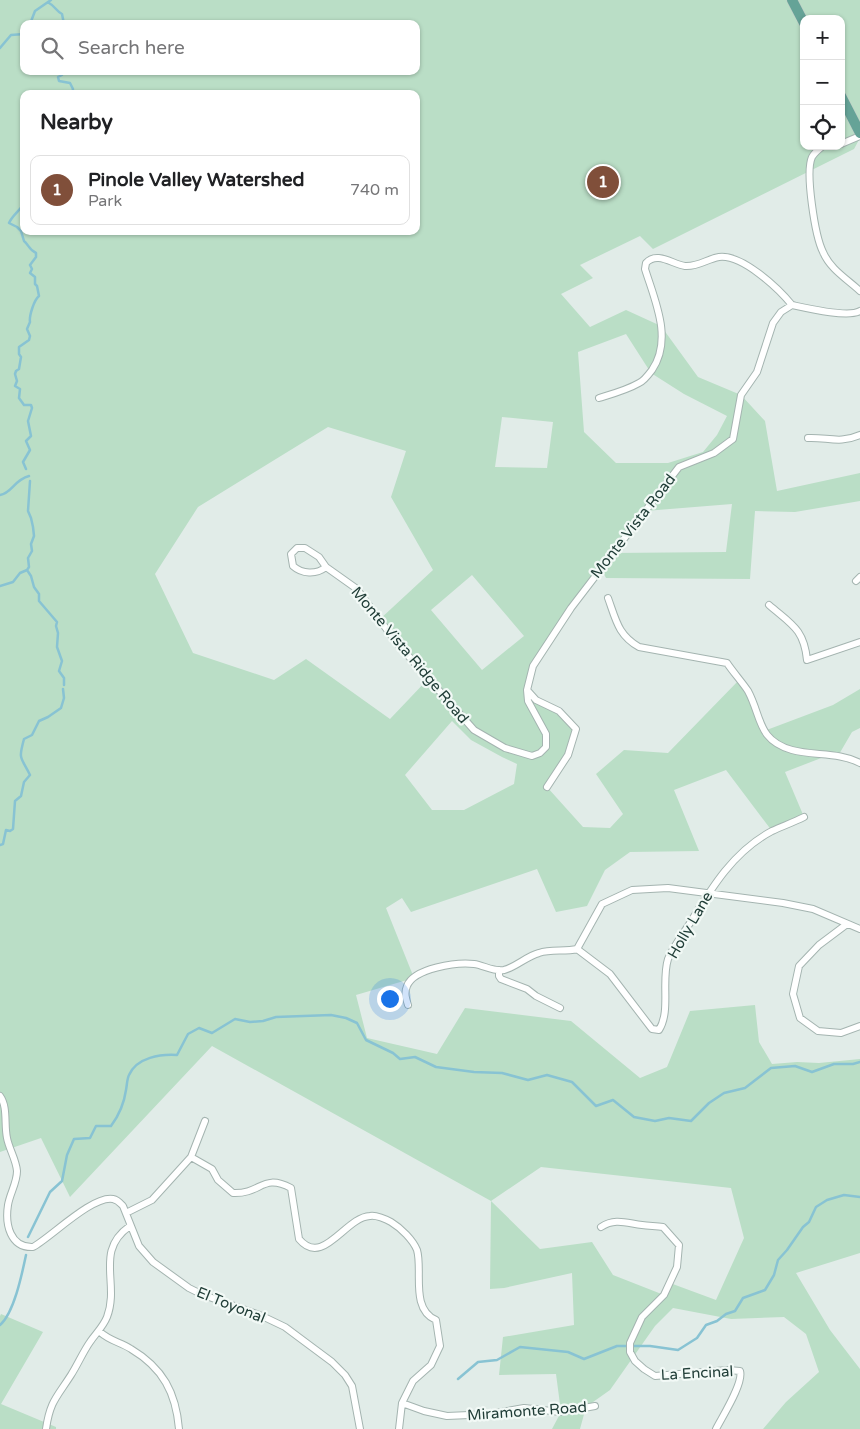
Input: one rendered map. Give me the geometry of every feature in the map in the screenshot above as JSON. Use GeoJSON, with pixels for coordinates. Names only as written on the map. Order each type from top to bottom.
{"type":"FeatureCollection","features":[{"type":"Feature","properties":{"kind":"main road"},"geometry":{"type":"LineString","coordinates":[[792,0],[800,15]]}},
{"type":"Feature","properties":{"kind":"main road"},"geometry":{"type":"LineString","coordinates":[[845,104],[860,134]]}},
{"type":"Feature","properties":{"kind":"street"},"geometry":{"type":"LineString","coordinates":[[845,142],[860,134]]}},
{"type":"Feature","properties":{"kind":"street"},"geometry":{"type":"LineString","coordinates":[[818,150],[812,158],[810,170],[815,229],[822,252],[831,266],[860,291]]}},
{"type":"Feature","properties":{"kind":"street"},"geometry":{"type":"LineString","coordinates":[[600,398],[641,383],[656,364],[661,349],[662,336],[660,317],[645,269],[646,263],[650,259],[656,258],[679,265],[691,266],[721,256],[736,259],[760,274],[792,306],[856,314],[860,311]]}},
{"type":"Feature","properties":{"kind":"street","name":"Monte Vista Road"},"geometry":{"type":"LineString","coordinates":[[527,690],[533,666],[570,608],[679,467],[714,453],[733,440],[741,395],[757,372],[773,323],[781,312],[792,306]]}},
{"type":"Feature","properties":{"kind":"street"},"geometry":{"type":"LineString","coordinates":[[808,438],[817,437],[834,441],[860,436]]}},
{"type":"Feature","properties":{"kind":"street","name":"Monte Vista Ridge Road"},"geometry":{"type":"LineString","coordinates":[[326,567],[322,571],[300,571],[292,566],[291,554],[297,548],[305,548],[319,557],[326,567],[357,588],[396,642],[474,730],[505,748],[532,756],[540,753],[546,747],[546,734],[528,701],[527,690]]}},
{"type":"Feature","properties":{"kind":"street"},"geometry":{"type":"LineString","coordinates":[[608,598],[619,628],[627,640],[639,647],[727,664],[748,692],[764,731],[778,745],[793,750],[849,757],[860,763]]}},
{"type":"Feature","properties":{"kind":"street"},"geometry":{"type":"LineString","coordinates":[[769,605],[799,631],[806,646],[807,660],[860,642]]}},
{"type":"Feature","properties":{"kind":"street"},"geometry":{"type":"LineString","coordinates":[[527,690],[536,700],[559,711],[576,729],[568,755],[547,787]]}},
{"type":"Feature","properties":{"kind":"street","name":"Holly Lane"},"geometry":{"type":"LineString","coordinates":[[577,949],[610,974],[652,1029],[659,1030],[664,1022],[664,977],[668,958],[709,892],[727,867],[748,846],[772,831],[804,817]]}},
{"type":"Feature","properties":{"kind":"street"},"geometry":{"type":"LineString","coordinates":[[408,1005],[405,995],[407,985],[414,978],[433,968],[458,963],[475,964],[503,970],[540,952],[577,949],[602,904],[632,890],[668,888],[783,902],[813,909],[860,929]]}},
{"type":"Feature","properties":{"kind":"street"},"geometry":{"type":"LineString","coordinates":[[847,924],[819,945],[799,966],[793,994],[800,1018],[818,1031],[840,1033],[860,1026]]}},
{"type":"Feature","properties":{"kind":"street"},"geometry":{"type":"LineString","coordinates":[[499,970],[501,979],[527,989],[536,996],[560,1008]]}},
{"type":"Feature","properties":{"kind":"street"},"geometry":{"type":"LineString","coordinates":[[0,1096],[5,1110],[7,1137],[17,1170],[8,1212],[10,1231],[14,1240],[19,1245],[25,1247],[33,1247],[96,1202],[112,1199],[119,1202],[126,1212],[152,1200],[191,1157],[205,1121]]}},
{"type":"Feature","properties":{"kind":"street"},"geometry":{"type":"LineString","coordinates":[[191,1157],[212,1169],[218,1180],[233,1193],[249,1192],[272,1182],[280,1182],[291,1188],[299,1239],[310,1248],[318,1248],[330,1243],[343,1230],[358,1220],[370,1216],[390,1221],[415,1246],[419,1261],[418,1282],[420,1298],[428,1314],[436,1320],[440,1346],[431,1365],[413,1381],[402,1403],[399,1429]]}},
{"type":"Feature","properties":{"kind":"street","name":"El Toyonal"},"geometry":{"type":"LineString","coordinates":[[126,1212],[139,1246],[153,1262],[189,1288],[201,1294],[262,1316],[285,1327],[345,1374],[352,1386],[360,1429]]}},
{"type":"Feature","properties":{"kind":"street","name":"La Encinal"},"geometry":{"type":"LineString","coordinates":[[601,1227],[608,1223],[621,1221],[663,1227],[679,1245],[678,1267],[664,1296],[642,1317],[630,1343],[630,1352],[635,1361],[644,1370],[655,1376],[728,1370],[740,1371],[741,1375],[736,1388],[716,1429]]}},
{"type":"Feature","properties":{"kind":"street"},"geometry":{"type":"LineString","coordinates":[[46,1429],[49,1410],[53,1401],[92,1339],[100,1332],[108,1316],[112,1302],[110,1250],[120,1234],[130,1226]]}},
{"type":"Feature","properties":{"kind":"street"},"geometry":{"type":"LineString","coordinates":[[100,1332],[108,1339],[130,1348],[163,1376],[178,1410],[179,1429]]}},
{"type":"Feature","properties":{"kind":"street","name":"Miramonte Road"},"geometry":{"type":"LineString","coordinates":[[402,1403],[424,1412],[446,1416],[491,1414],[524,1408],[561,1412],[595,1406]]}},
{"type":"Feature","properties":{"kind":"green space"},"geometry":{"type":"Polygon","coordinates":[[[0,0],[860,0],[860,138],[854,149],[653,249],[640,236],[580,265],[593,278],[561,294],[590,327],[626,310],[661,326],[698,377],[741,395],[765,421],[777,491],[860,473],[860,501],[795,512],[755,511],[750,579],[606,578],[601,568],[533,666],[527,689],[536,700],[559,711],[576,729],[568,755],[547,787],[583,827],[610,828],[623,814],[596,774],[624,750],[668,753],[739,680],[748,691],[764,731],[833,705],[860,689],[860,728],[852,732],[838,756],[829,755],[785,772],[804,817],[772,831],[726,770],[674,790],[699,851],[630,852],[605,870],[587,906],[556,912],[537,869],[411,912],[402,898],[386,908],[414,978],[356,995],[367,1038],[437,1054],[465,1008],[571,1021],[640,1078],[667,1067],[690,1011],[755,1005],[759,1042],[772,1064],[819,1063],[860,1059],[860,1253],[796,1273],[830,1330],[860,1369],[860,1429],[763,1429],[786,1402],[819,1372],[806,1334],[784,1317],[731,1319],[673,1308],[655,1326],[610,1390],[586,1407],[580,1429],[552,1429],[561,1412],[556,1374],[499,1375],[503,1337],[574,1325],[572,1273],[504,1288],[490,1289],[491,1201],[212,1046],[70,1197],[41,1138],[0,1152],[0,0]],[[626,334],[578,352],[584,432],[616,463],[668,463],[703,452],[717,435],[727,416],[684,394],[651,373],[626,334]],[[502,417],[495,467],[547,468],[553,422],[502,417]],[[328,427],[198,507],[155,574],[193,653],[274,680],[306,659],[390,719],[428,679],[379,620],[433,570],[391,497],[406,451],[328,427]],[[732,504],[645,511],[612,553],[726,552],[732,504]],[[472,575],[431,610],[482,670],[524,636],[472,575]],[[452,721],[405,775],[432,810],[464,810],[514,784],[517,764],[471,740],[452,721]],[[541,1167],[491,1201],[540,1249],[592,1242],[613,1275],[664,1295],[670,1283],[716,1300],[744,1238],[731,1188],[541,1167]]]}},
{"type":"Feature","properties":{"kind":"green space"},"geometry":{"type":"Polygon","coordinates":[[[1,1314],[43,1332],[1,1404],[56,1427],[56,1429],[0,1429],[1,1314]]]}},
{"type":"Feature","properties":{"kind":"waterway"},"geometry":{"type":"LineString","coordinates":[[32,20],[35,11],[51,0]]}},
{"type":"Feature","properties":{"kind":"waterway"},"geometry":{"type":"LineString","coordinates":[[49,3],[62,14],[63,20]]}},
{"type":"Feature","properties":{"kind":"waterway"},"geometry":{"type":"LineString","coordinates":[[0,48],[11,35],[20,34]]}},
{"type":"Feature","properties":{"kind":"waterway"},"geometry":{"type":"LineString","coordinates":[[62,75],[58,77],[59,81],[70,83],[73,90]]}},
{"type":"Feature","properties":{"kind":"waterway"},"geometry":{"type":"LineString","coordinates":[[20,209],[9,223],[20,230]]}},
{"type":"Feature","properties":{"kind":"waterway"},"geometry":{"type":"LineString","coordinates":[[22,235],[24,241],[36,253],[36,257],[30,265],[32,269],[30,273],[35,277],[39,296],[32,308],[27,329],[30,336],[29,340],[19,347],[21,357],[19,369],[15,374],[17,381],[15,386],[20,389],[19,398],[24,405],[31,405],[32,408],[28,421],[31,436],[26,441],[30,450],[23,462],[26,469]]}},
{"type":"Feature","properties":{"kind":"waterway"},"geometry":{"type":"LineString","coordinates":[[0,495],[7,492],[20,480],[29,476]]}},
{"type":"Feature","properties":{"kind":"waterway"},"geometry":{"type":"LineString","coordinates":[[30,481],[28,511],[34,536],[27,570],[39,594],[39,601],[57,622],[57,647],[62,661],[59,671],[64,678],[64,685]]}},
{"type":"Feature","properties":{"kind":"waterway"},"geometry":{"type":"LineString","coordinates":[[0,586],[13,582],[20,573],[27,570]]}},
{"type":"Feature","properties":{"kind":"waterway"},"geometry":{"type":"LineString","coordinates":[[0,845],[3,844],[6,830],[10,831],[13,829],[15,801],[21,796],[24,782],[30,775],[21,758],[24,739],[32,735],[39,721],[61,708],[64,698],[63,689]]}},
{"type":"Feature","properties":{"kind":"waterway"},"geometry":{"type":"LineString","coordinates":[[28,1237],[50,1192],[62,1181],[67,1155],[74,1139],[90,1138],[96,1126],[111,1126],[121,1109],[128,1078],[133,1069],[143,1060],[157,1056],[177,1055],[188,1034],[199,1028],[212,1033],[235,1019],[250,1022],[276,1017],[331,1015],[346,1018],[357,1023],[366,1040],[393,1053],[400,1059],[415,1057],[436,1067],[474,1072],[502,1073],[528,1080],[547,1075],[572,1082],[596,1106],[613,1100],[634,1117],[655,1121],[669,1118],[691,1121],[709,1103],[724,1093],[745,1088],[771,1068],[795,1066],[812,1072],[834,1064],[860,1062]]}},
{"type":"Feature","properties":{"kind":"waterway"},"geometry":{"type":"LineString","coordinates":[[458,1379],[478,1362],[497,1360],[520,1347],[568,1352],[584,1359],[617,1346],[650,1346],[678,1350],[697,1338],[706,1325],[735,1311],[743,1298],[765,1290],[774,1275],[778,1260],[809,1222],[816,1207],[827,1200],[844,1195],[860,1197]]}},
{"type":"Feature","properties":{"kind":"waterway"},"geometry":{"type":"LineString","coordinates":[[0,1325],[13,1303],[26,1255]]}},
{"type":"Feature","properties":{"kind":"place","name":"Pinole Valley Watershed"},"geometry":{"type":"Point","coordinates":[603,182]}}]}
